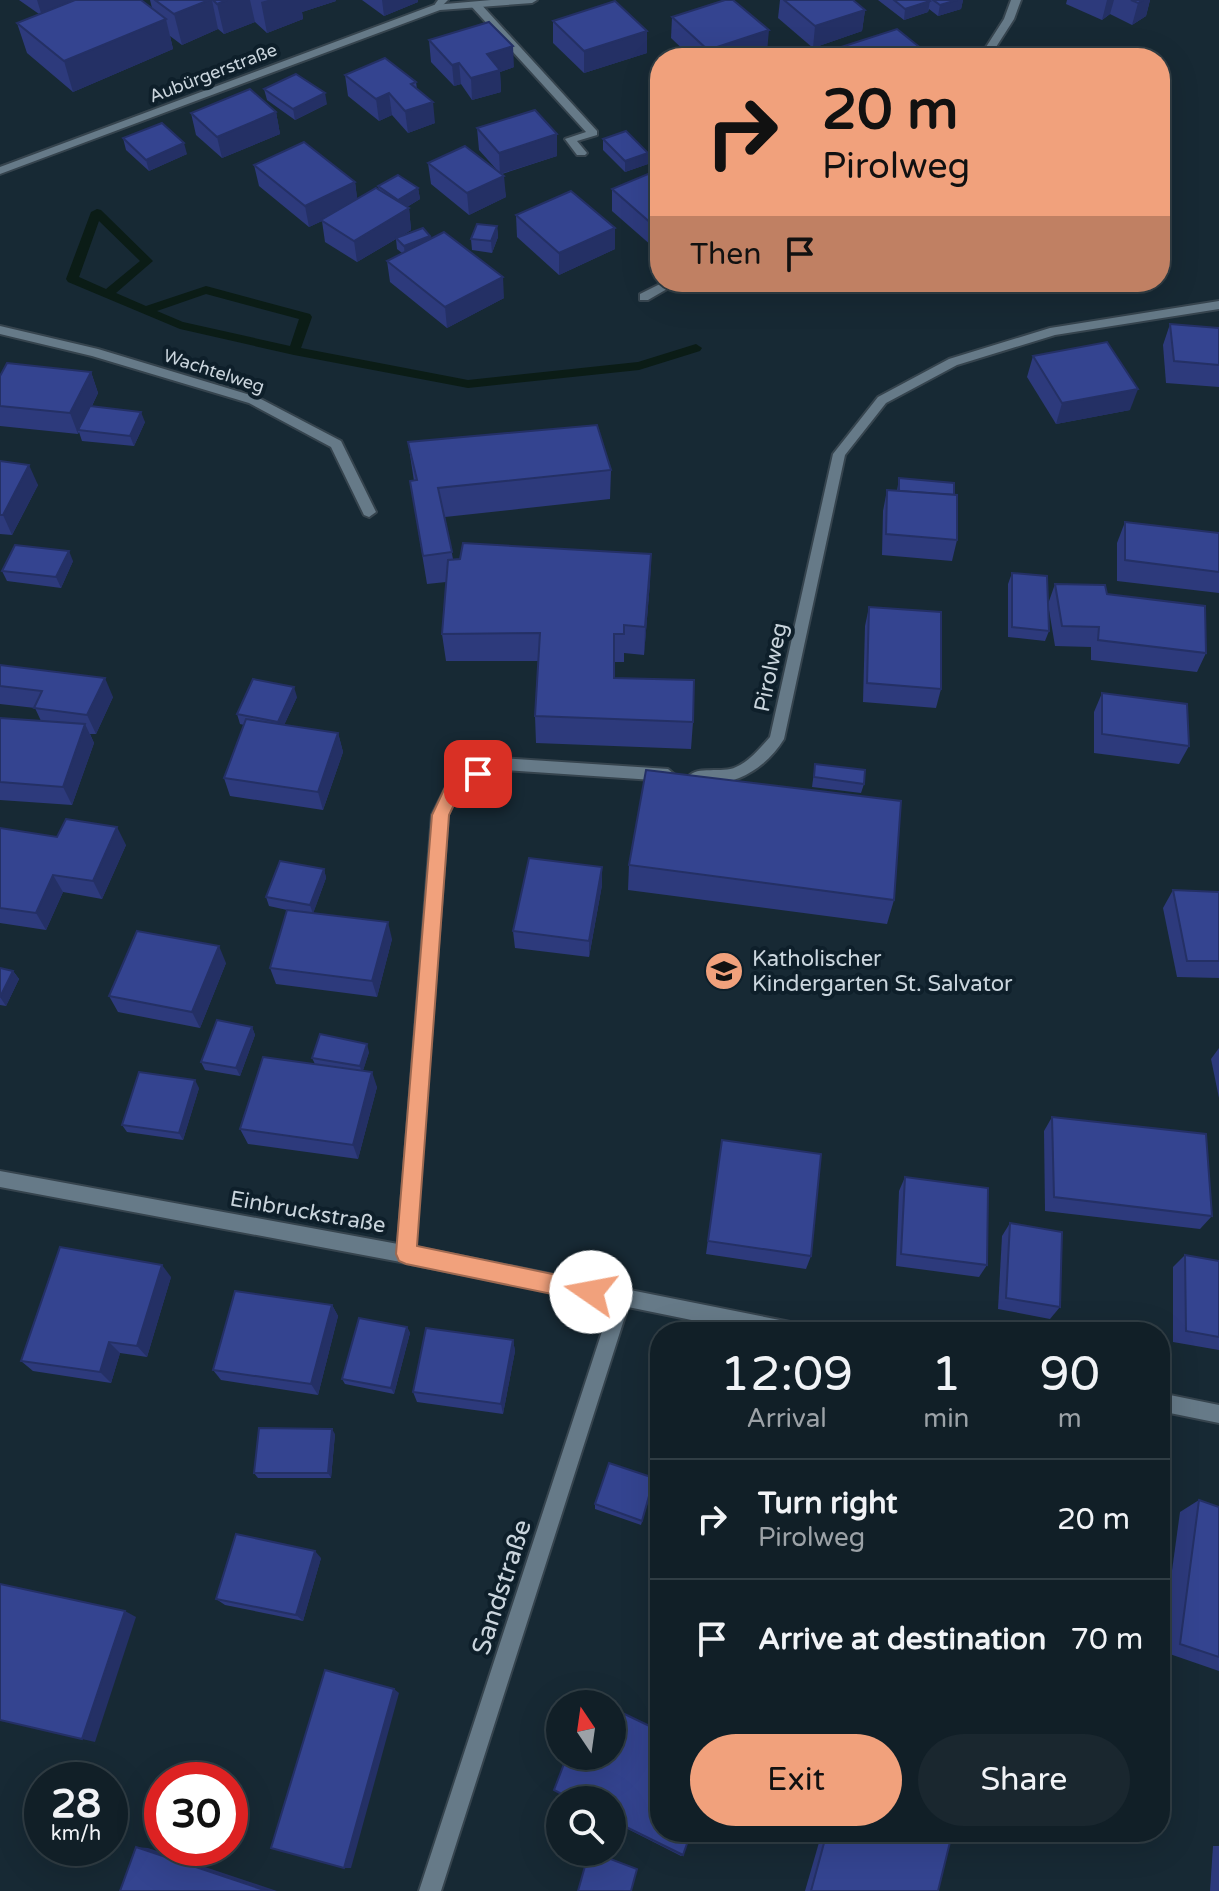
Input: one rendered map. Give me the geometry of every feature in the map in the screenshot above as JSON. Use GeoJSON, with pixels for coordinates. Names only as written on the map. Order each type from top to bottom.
{"type":"FeatureCollection","features":[{"type":"Feature","properties":{"kind":"street","name":"Aubürgerstraße"},"geometry":{"type":"LineString","coordinates":[[0,171],[238,86],[438,2],[475,4],[532,0]]}},
{"type":"Feature","properties":{"kind":"street"},"geometry":{"type":"LineString","coordinates":[[990,48],[1009,19],[1016,0]]}},
{"type":"Feature","properties":{"kind":"street"},"geometry":{"type":"LineString","coordinates":[[475,4],[593,133],[570,139],[581,153]]}},
{"type":"Feature","properties":{"kind":"street"},"geometry":{"type":"LineString","coordinates":[[644,297],[654,292]]}},
{"type":"Feature","properties":{"kind":"street","name":"Pirolweg"},"geometry":{"type":"LineString","coordinates":[[406,1254],[440,815],[455,783],[502,764],[727,779],[755,764],[777,739],[839,454],[882,400],[953,362],[1054,331],[1219,305]]}},
{"type":"Feature","properties":{"kind":"street","name":"Wachtelweg"},"geometry":{"type":"LineString","coordinates":[[0,330],[94,352],[253,400],[336,444],[369,512]]}},
{"type":"Feature","properties":{"kind":"street","name":"Einbruckstraße"},"geometry":{"type":"LineString","coordinates":[[0,1179],[406,1254],[743,1322]]}},
{"type":"Feature","properties":{"kind":"street","name":"Sandstraße"},"geometry":{"type":"LineString","coordinates":[[430,1891],[622,1299]]}},
{"type":"Feature","properties":{"kind":"street"},"geometry":{"type":"LineString","coordinates":[[1170,1404],[1219,1414]]}},
{"type":"Feature","properties":{"kind":"building"},"geometry":{"type":"Polygon","coordinates":[[[75,0],[141,0],[166,19],[64,61],[17,23],[75,0]]]}},
{"type":"Feature","properties":{"kind":"building"},"geometry":{"type":"Polygon","coordinates":[[[155,0],[209,0],[174,14],[155,0]]]}},
{"type":"Feature","properties":{"kind":"building"},"geometry":{"type":"Polygon","coordinates":[[[733,0],[769,30],[706,48],[672,17],[733,0]]]}},
{"type":"Feature","properties":{"kind":"building"},"geometry":{"type":"Polygon","coordinates":[[[784,0],[853,0],[865,10],[815,26],[784,0]]]}},
{"type":"Feature","properties":{"kind":"building"},"geometry":{"type":"Polygon","coordinates":[[[894,0],[929,0],[930,1],[905,9],[894,0]]]}},
{"type":"Feature","properties":{"kind":"building"},"geometry":{"type":"Polygon","coordinates":[[[933,0],[957,0],[940,5],[933,0]]]}},
{"type":"Feature","properties":{"kind":"building"},"geometry":{"type":"Polygon","coordinates":[[[615,1],[647,31],[584,51],[553,21],[615,1]]]}},
{"type":"Feature","properties":{"kind":"building"},"geometry":{"type":"Polygon","coordinates":[[[489,22],[513,46],[487,54],[500,70],[471,78],[459,63],[452,65],[429,40],[489,22]]]}},
{"type":"Feature","properties":{"kind":"building"},"geometry":{"type":"Polygon","coordinates":[[[897,29],[921,48],[838,48],[897,29]]]}},
{"type":"Feature","properties":{"kind":"building"},"geometry":{"type":"Polygon","coordinates":[[[385,58],[416,82],[411,84],[433,102],[405,111],[389,93],[376,99],[345,75],[385,58]]]}},
{"type":"Feature","properties":{"kind":"building"},"geometry":{"type":"Polygon","coordinates":[[[296,74],[325,93],[293,109],[264,89],[296,74]]]}},
{"type":"Feature","properties":{"kind":"building"},"geometry":{"type":"Polygon","coordinates":[[[250,89],[276,112],[217,137],[191,113],[250,89]]]}},
{"type":"Feature","properties":{"kind":"building"},"geometry":{"type":"Polygon","coordinates":[[[535,110],[557,134],[499,153],[477,128],[535,110]]]}},
{"type":"Feature","properties":{"kind":"building"},"geometry":{"type":"Polygon","coordinates":[[[162,123],[184,143],[146,160],[123,138],[162,123]]]}},
{"type":"Feature","properties":{"kind":"building"},"geometry":{"type":"Polygon","coordinates":[[[626,131],[648,153],[625,161],[603,139],[626,131]]]}},
{"type":"Feature","properties":{"kind":"building"},"geometry":{"type":"Polygon","coordinates":[[[304,142],[355,182],[305,206],[254,165],[304,142]]]}},
{"type":"Feature","properties":{"kind":"building"},"geometry":{"type":"Polygon","coordinates":[[[465,146],[504,176],[467,193],[428,163],[465,146]]]}},
{"type":"Feature","properties":{"kind":"building"},"geometry":{"type":"Polygon","coordinates":[[[650,173],[650,222],[612,189],[650,173]]]}},
{"type":"Feature","properties":{"kind":"building"},"geometry":{"type":"Polygon","coordinates":[[[398,175],[418,188],[398,200],[378,186],[398,175]]]}},
{"type":"Feature","properties":{"kind":"building"},"geometry":{"type":"Polygon","coordinates":[[[376,188],[409,208],[354,241],[321,220],[376,188]]]}},
{"type":"Feature","properties":{"kind":"building"},"geometry":{"type":"Polygon","coordinates":[[[571,191],[615,228],[559,253],[516,215],[571,191]]]}},
{"type":"Feature","properties":{"kind":"building"},"geometry":{"type":"Polygon","coordinates":[[[477,224],[497,226],[491,241],[471,239],[477,224]]]}},
{"type":"Feature","properties":{"kind":"building"},"geometry":{"type":"Polygon","coordinates":[[[423,228],[430,236],[404,246],[396,238],[423,228]]]}},
{"type":"Feature","properties":{"kind":"building"},"geometry":{"type":"Polygon","coordinates":[[[444,232],[503,277],[445,307],[387,261],[444,232]]]}},
{"type":"Feature","properties":{"kind":"building"},"geometry":{"type":"Polygon","coordinates":[[[1170,324],[1219,328],[1219,365],[1174,361],[1170,324]]]}},
{"type":"Feature","properties":{"kind":"building"},"geometry":{"type":"Polygon","coordinates":[[[1107,342],[1138,389],[1062,403],[1033,356],[1107,342]]]}},
{"type":"Feature","properties":{"kind":"building"},"geometry":{"type":"Polygon","coordinates":[[[7,363],[91,372],[70,413],[0,406],[0,376],[7,363]]]}},
{"type":"Feature","properties":{"kind":"building"},"geometry":{"type":"Polygon","coordinates":[[[90,406],[141,412],[130,436],[78,430],[90,406]]]}},
{"type":"Feature","properties":{"kind":"building"},"geometry":{"type":"Polygon","coordinates":[[[597,425],[611,470],[438,488],[452,552],[423,556],[410,481],[417,480],[408,442],[597,425]]]}},
{"type":"Feature","properties":{"kind":"building"},"geometry":{"type":"Polygon","coordinates":[[[0,461],[29,465],[3,515],[0,515],[0,461]]]}},
{"type":"Feature","properties":{"kind":"building"},"geometry":{"type":"Polygon","coordinates":[[[899,478],[954,483],[954,495],[899,491],[899,478]]]}},
{"type":"Feature","properties":{"kind":"building"},"geometry":{"type":"Polygon","coordinates":[[[887,490],[957,495],[957,540],[886,534],[887,490]]]}},
{"type":"Feature","properties":{"kind":"building"},"geometry":{"type":"Polygon","coordinates":[[[1125,522],[1219,533],[1219,572],[1125,560],[1125,522]]]}},
{"type":"Feature","properties":{"kind":"building"},"geometry":{"type":"Polygon","coordinates":[[[463,543],[651,554],[645,627],[624,625],[624,634],[614,634],[614,678],[694,680],[693,722],[535,716],[540,633],[442,634],[448,560],[460,559],[463,543]]]}},
{"type":"Feature","properties":{"kind":"building"},"geometry":{"type":"Polygon","coordinates":[[[15,545],[69,551],[56,577],[2,571],[15,545]]]}},
{"type":"Feature","properties":{"kind":"building"},"geometry":{"type":"Polygon","coordinates":[[[1012,573],[1047,576],[1049,631],[1012,627],[1012,573]]]}},
{"type":"Feature","properties":{"kind":"building"},"geometry":{"type":"Polygon","coordinates":[[[1055,584],[1105,585],[1107,594],[1205,606],[1206,653],[1098,640],[1099,627],[1062,626],[1055,584]]]}},
{"type":"Feature","properties":{"kind":"building"},"geometry":{"type":"Polygon","coordinates":[[[869,607],[941,612],[941,689],[867,683],[869,607]]]}},
{"type":"Feature","properties":{"kind":"building"},"geometry":{"type":"Polygon","coordinates":[[[0,665],[105,678],[87,715],[34,708],[42,691],[0,686],[0,665]]]}},
{"type":"Feature","properties":{"kind":"building"},"geometry":{"type":"Polygon","coordinates":[[[253,679],[294,687],[278,722],[237,714],[253,679]]]}},
{"type":"Feature","properties":{"kind":"building"},"geometry":{"type":"Polygon","coordinates":[[[1102,693],[1187,704],[1189,746],[1102,734],[1102,693]]]}},
{"type":"Feature","properties":{"kind":"building"},"geometry":{"type":"Polygon","coordinates":[[[0,718],[85,724],[63,787],[0,782],[0,718]]]}},
{"type":"Feature","properties":{"kind":"building"},"geometry":{"type":"Polygon","coordinates":[[[246,719],[338,733],[318,792],[224,778],[246,719]]]}},
{"type":"Feature","properties":{"kind":"building"},"geometry":{"type":"Polygon","coordinates":[[[815,764],[865,770],[864,784],[814,777],[815,764]]]}},
{"type":"Feature","properties":{"kind":"building"},"geometry":{"type":"Polygon","coordinates":[[[646,770],[901,801],[894,900],[629,865],[646,770]]]}},
{"type":"Feature","properties":{"kind":"building"},"geometry":{"type":"Polygon","coordinates":[[[66,819],[117,827],[93,881],[53,875],[36,913],[0,908],[0,828],[57,837],[66,819]]]}},
{"type":"Feature","properties":{"kind":"building"},"geometry":{"type":"Polygon","coordinates":[[[529,858],[602,867],[589,941],[513,931],[529,858]]]}},
{"type":"Feature","properties":{"kind":"building"},"geometry":{"type":"Polygon","coordinates":[[[280,861],[324,869],[310,905],[266,897],[280,861]]]}},
{"type":"Feature","properties":{"kind":"building"},"geometry":{"type":"Polygon","coordinates":[[[1173,890],[1219,892],[1219,961],[1187,961],[1173,890]]]}},
{"type":"Feature","properties":{"kind":"building"},"geometry":{"type":"Polygon","coordinates":[[[287,910],[388,922],[372,981],[270,968],[287,910]]]}},
{"type":"Feature","properties":{"kind":"building"},"geometry":{"type":"Polygon","coordinates":[[[137,931],[219,946],[192,1012],[109,996],[137,931]]]}},
{"type":"Feature","properties":{"kind":"building"},"geometry":{"type":"Polygon","coordinates":[[[0,968],[13,971],[0,997],[0,968]]]}},
{"type":"Feature","properties":{"kind":"building"},"geometry":{"type":"Polygon","coordinates":[[[217,1020],[252,1027],[236,1068],[201,1062],[217,1020]]]}},
{"type":"Feature","properties":{"kind":"building"},"geometry":{"type":"Polygon","coordinates":[[[320,1034],[367,1044],[360,1066],[312,1058],[320,1034]]]}},
{"type":"Feature","properties":{"kind":"building"},"geometry":{"type":"Polygon","coordinates":[[[263,1057],[372,1072],[353,1145],[240,1129],[263,1057]]]}},
{"type":"Feature","properties":{"kind":"building"},"geometry":{"type":"Polygon","coordinates":[[[139,1072],[195,1080],[179,1133],[122,1125],[139,1072]]]}},
{"type":"Feature","properties":{"kind":"building"},"geometry":{"type":"Polygon","coordinates":[[[1052,1117],[1206,1134],[1212,1216],[1054,1197],[1052,1117]]]}},
{"type":"Feature","properties":{"kind":"building"},"geometry":{"type":"Polygon","coordinates":[[[722,1140],[821,1154],[811,1256],[708,1241],[722,1140]]]}},
{"type":"Feature","properties":{"kind":"building"},"geometry":{"type":"Polygon","coordinates":[[[905,1177],[988,1188],[987,1265],[901,1254],[905,1177]]]}},
{"type":"Feature","properties":{"kind":"building"},"geometry":{"type":"Polygon","coordinates":[[[1010,1223],[1062,1232],[1060,1307],[1006,1298],[1010,1223]]]}},
{"type":"Feature","properties":{"kind":"building"},"geometry":{"type":"Polygon","coordinates":[[[60,1247],[162,1265],[137,1346],[109,1342],[100,1372],[21,1361],[60,1247]]]}},
{"type":"Feature","properties":{"kind":"building"},"geometry":{"type":"Polygon","coordinates":[[[1185,1255],[1219,1261],[1219,1337],[1186,1331],[1185,1255]]]}},
{"type":"Feature","properties":{"kind":"building"},"geometry":{"type":"Polygon","coordinates":[[[235,1291],[332,1305],[311,1384],[213,1370],[235,1291]]]}},
{"type":"Feature","properties":{"kind":"building"},"geometry":{"type":"Polygon","coordinates":[[[359,1318],[407,1327],[391,1388],[342,1379],[359,1318]]]}},
{"type":"Feature","properties":{"kind":"building"},"geometry":{"type":"Polygon","coordinates":[[[426,1328],[513,1340],[501,1404],[413,1392],[426,1328]]]}},
{"type":"Feature","properties":{"kind":"building"},"geometry":{"type":"Polygon","coordinates":[[[259,1428],[332,1429],[328,1473],[254,1473],[259,1428]]]}},
{"type":"Feature","properties":{"kind":"building"},"geometry":{"type":"Polygon","coordinates":[[[609,1463],[650,1477],[650,1492],[642,1521],[595,1504],[609,1463]]]}},
{"type":"Feature","properties":{"kind":"building"},"geometry":{"type":"Polygon","coordinates":[[[1199,1500],[1219,1507],[1219,1657],[1180,1644],[1199,1500]]]}},
{"type":"Feature","properties":{"kind":"building"},"geometry":{"type":"Polygon","coordinates":[[[236,1534],[315,1551],[296,1615],[216,1599],[236,1534]]]}},
{"type":"Feature","properties":{"kind":"building"},"geometry":{"type":"Polygon","coordinates":[[[0,1584],[125,1611],[82,1739],[0,1720],[0,1584]]]}},
{"type":"Feature","properties":{"kind":"building"},"geometry":{"type":"Polygon","coordinates":[[[325,1670],[394,1689],[344,1868],[271,1848],[325,1670]]]}},
{"type":"Feature","properties":{"kind":"building"},"geometry":{"type":"Polygon","coordinates":[[[626,1715],[650,1726],[650,1839],[626,1827],[626,1786],[556,1786],[562,1770],[626,1770],[626,1715]]]}},
{"type":"Feature","properties":{"kind":"building"},"geometry":{"type":"Polygon","coordinates":[[[657,1842],[688,1842],[683,1855],[657,1842]]]}},
{"type":"Feature","properties":{"kind":"building"},"geometry":{"type":"Polygon","coordinates":[[[824,1842],[950,1842],[938,1891],[811,1891],[824,1842]]]}},
{"type":"Feature","properties":{"kind":"building"},"geometry":{"type":"Polygon","coordinates":[[[136,1847],[144,1850],[144,1866],[193,1866],[267,1891],[120,1891],[136,1847]]]}},
{"type":"Feature","properties":{"kind":"building"},"geometry":{"type":"Polygon","coordinates":[[[626,1865],[637,1869],[631,1891],[578,1891],[585,1866],[626,1865]]]}},
{"type":"Feature","properties":{"kind":"waterway"},"geometry":{"type":"LineString","coordinates":[[97,212],[147,261],[107,294],[72,279],[97,212]]}},
{"type":"Feature","properties":{"kind":"waterway"},"geometry":{"type":"LineString","coordinates":[[146,310],[206,290],[306,317],[294,351]]}},
{"type":"Feature","properties":{"kind":"waterway"},"geometry":{"type":"LineString","coordinates":[[107,294],[180,325],[294,351]]}},
{"type":"Feature","properties":{"kind":"waterway"},"geometry":{"type":"LineString","coordinates":[[294,351],[468,384],[639,366],[696,348]]}},
{"type":"Feature","properties":{"kind":"place","name":"Katholischer Kindergarten St. Salvator"},"geometry":{"type":"Point","coordinates":[724,971]}},
{"type":"Feature","properties":{"kind":"route"},"geometry":{"type":"LineString","coordinates":[[478,774],[455,783],[440,815],[406,1254],[591,1292]]}}]}
